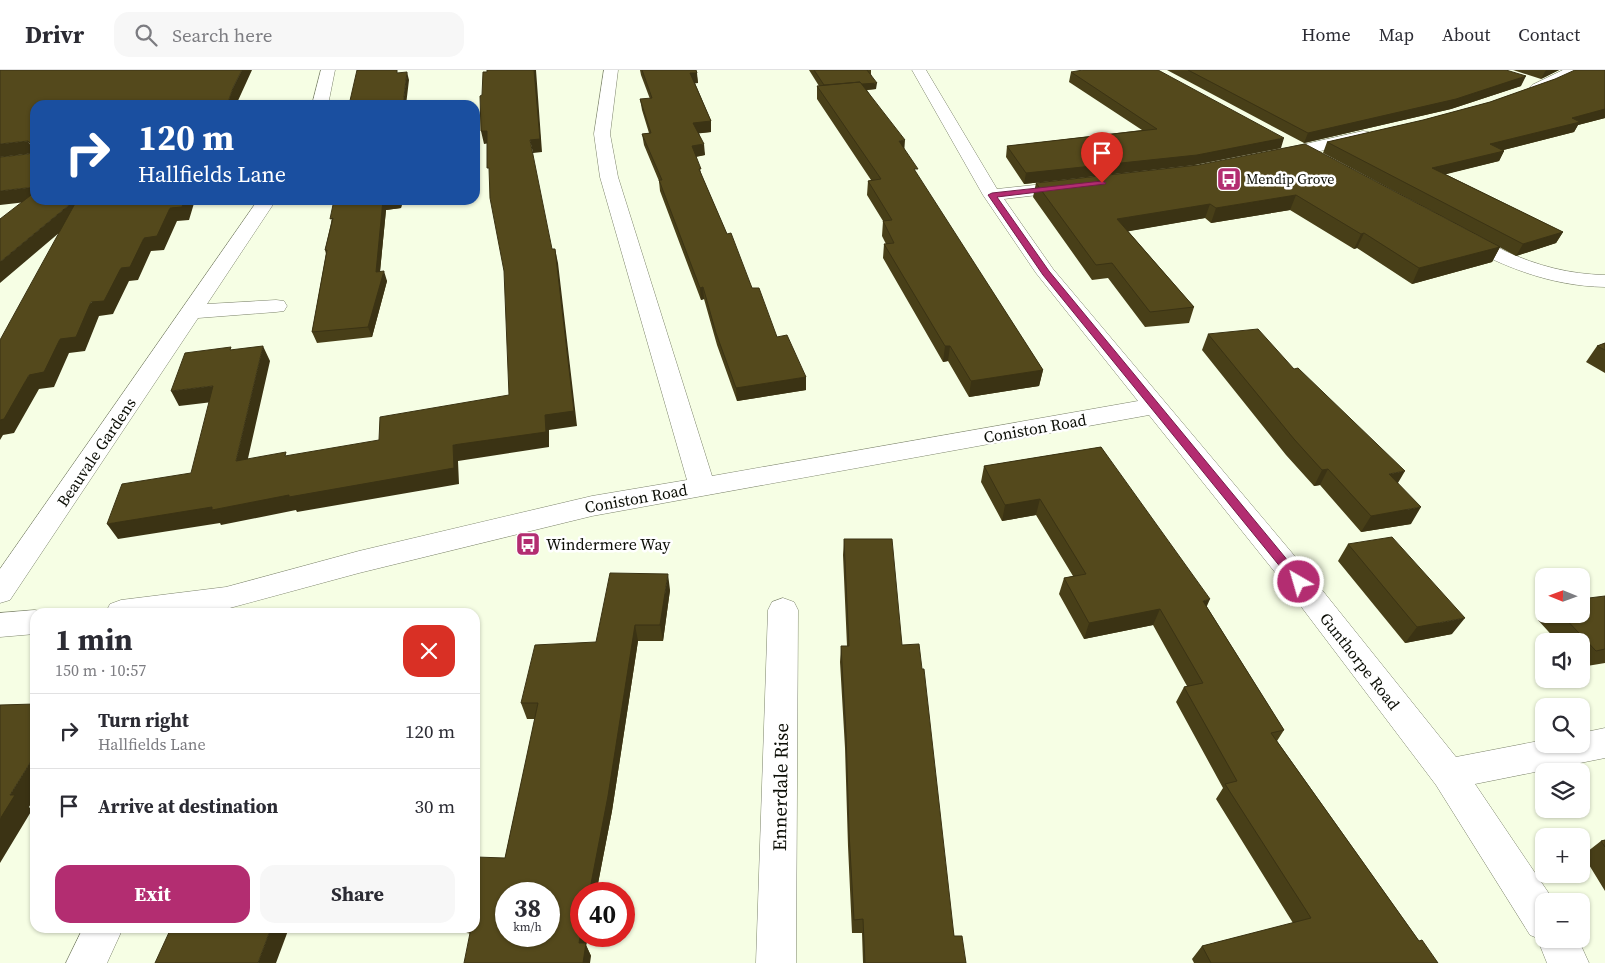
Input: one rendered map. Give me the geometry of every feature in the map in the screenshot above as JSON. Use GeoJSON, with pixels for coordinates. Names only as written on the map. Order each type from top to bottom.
{"type":"FeatureCollection","features":[{"type":"Feature","properties":{"kind":"street"},"geometry":{"type":"LineString","coordinates":[[321,100],[328,70]]}},
{"type":"Feature","properties":{"kind":"street"},"geometry":{"type":"LineString","coordinates":[[611,70],[602,134],[610,177],[702,486]]}},
{"type":"Feature","properties":{"kind":"street","name":"Gunthorpe Road"},"geometry":{"type":"LineString","coordinates":[[919,70],[939,108],[992,195],[1046,273],[1288,568],[1448,774],[1535,907]]}},
{"type":"Feature","properties":{"kind":"street"},"geometry":{"type":"LineString","coordinates":[[1524,87],[1542,86],[1575,70]]}},
{"type":"Feature","properties":{"kind":"street"},"geometry":{"type":"LineString","coordinates":[[1262,159],[1374,134]]}},
{"type":"Feature","properties":{"kind":"street"},"geometry":{"type":"LineString","coordinates":[[1283,141],[1327,165]]}},
{"type":"Feature","properties":{"kind":"street"},"geometry":{"type":"LineString","coordinates":[[992,195],[1088,184]]}},
{"type":"Feature","properties":{"kind":"street","name":"Beauvale Gardens"},"geometry":{"type":"LineString","coordinates":[[0,592],[264,205]]}},
{"type":"Feature","properties":{"kind":"street"},"geometry":{"type":"LineString","coordinates":[[1450,230],[1511,263],[1540,273],[1568,279],[1605,281]]}},
{"type":"Feature","properties":{"kind":"street"},"geometry":{"type":"LineString","coordinates":[[191,312],[277,306]]}},
{"type":"Feature","properties":{"kind":"street","name":"Coniston Road"},"geometry":{"type":"LineString","coordinates":[[181,608],[226,605],[508,525],[592,506],[1155,406]]}},
{"type":"Feature","properties":{"kind":"street","name":"Ennerdale Rise"},"geometry":{"type":"LineString","coordinates":[[776,963],[783,610]]}},
{"type":"Feature","properties":{"kind":"street"},"geometry":{"type":"LineString","coordinates":[[0,625],[30,622]]}},
{"type":"Feature","properties":{"kind":"street"},"geometry":{"type":"LineString","coordinates":[[1448,774],[1605,743]]}},
{"type":"Feature","properties":{"kind":"street"},"geometry":{"type":"LineString","coordinates":[[86,963],[101,933]]}},
{"type":"Feature","properties":{"kind":"street"},"geometry":{"type":"LineString","coordinates":[[1561,948],[1569,963]]}},
{"type":"Feature","properties":{"kind":"building"},"geometry":{"type":"Polygon","coordinates":[[[0,70],[242,70],[229,100],[30,100],[30,143],[28,141],[0,144],[0,70]]]}},
{"type":"Feature","properties":{"kind":"building"},"geometry":{"type":"Polygon","coordinates":[[[357,70],[397,70],[397,73],[407,72],[404,100],[350,100],[357,70]]]}},
{"type":"Feature","properties":{"kind":"building"},"geometry":{"type":"Polygon","coordinates":[[[487,70],[534,70],[540,139],[530,140],[552,249],[555,249],[574,411],[545,415],[546,432],[453,445],[454,468],[289,497],[289,495],[212,510],[212,507],[107,524],[122,484],[191,473],[213,386],[171,391],[185,353],[231,347],[230,350],[263,346],[236,461],[286,452],[285,456],[379,440],[380,417],[509,395],[504,271],[490,198],[489,168],[487,168],[487,131],[481,131],[480,96],[482,95],[483,72],[487,72],[487,70]]]}},
{"type":"Feature","properties":{"kind":"building"},"geometry":{"type":"Polygon","coordinates":[[[642,70],[696,70],[697,73],[690,73],[711,121],[693,123],[704,144],[692,146],[701,169],[699,169],[727,234],[731,233],[752,288],[759,288],[777,337],[787,335],[806,377],[736,388],[716,333],[703,287],[700,288],[659,180],[662,180],[642,134],[651,133],[640,99],[652,98],[642,70]]]}},
{"type":"Feature","properties":{"kind":"building"},"geometry":{"type":"Polygon","coordinates":[[[814,70],[867,70],[877,83],[862,84],[860,82],[824,85],[814,70]]]}},
{"type":"Feature","properties":{"kind":"building"},"geometry":{"type":"Polygon","coordinates":[[[1083,70],[1158,70],[1284,138],[1197,155],[1026,173],[1007,146],[1157,129],[1071,72],[1083,70]]]}},
{"type":"Feature","properties":{"kind":"building"},"geometry":{"type":"Polygon","coordinates":[[[1188,70],[1506,70],[1526,76],[1456,99],[1308,133],[1188,70]]]}},
{"type":"Feature","properties":{"kind":"building"},"geometry":{"type":"Polygon","coordinates":[[[1575,70],[1605,70],[1605,109],[1572,118],[1580,122],[1490,144],[1504,151],[1432,168],[1563,232],[1523,244],[1327,142],[1423,120],[1490,102],[1575,70]]]}},
{"type":"Feature","properties":{"kind":"building"},"geometry":{"type":"Polygon","coordinates":[[[860,82],[905,140],[899,141],[918,169],[914,169],[1043,370],[971,381],[950,346],[945,346],[884,244],[894,243],[883,221],[892,220],[868,181],[881,179],[817,86],[860,82]]]}},
{"type":"Feature","properties":{"kind":"building"},"geometry":{"type":"Polygon","coordinates":[[[1305,144],[1500,247],[1419,268],[1364,233],[1361,234],[1296,195],[1216,208],[1210,204],[1117,219],[1194,307],[1150,312],[1112,263],[1096,265],[1036,183],[1198,165],[1305,144]]]}},
{"type":"Feature","properties":{"kind":"building"},"geometry":{"type":"Polygon","coordinates":[[[30,153],[30,188],[0,191],[0,157],[30,153]]]}},
{"type":"Feature","properties":{"kind":"building"},"geometry":{"type":"Polygon","coordinates":[[[30,196],[30,205],[69,205],[0,262],[0,219],[30,196]]]}},
{"type":"Feature","properties":{"kind":"building"},"geometry":{"type":"Polygon","coordinates":[[[74,205],[183,205],[182,207],[170,208],[157,236],[144,238],[130,267],[121,268],[104,301],[91,302],[76,337],[60,339],[44,372],[29,375],[4,419],[0,420],[0,340],[74,205]]]}},
{"type":"Feature","properties":{"kind":"building"},"geometry":{"type":"Polygon","coordinates":[[[333,205],[383,205],[376,272],[384,271],[368,327],[312,332],[327,250],[325,250],[333,218],[330,219],[333,205]]]}},
{"type":"Feature","properties":{"kind":"building"},"geometry":{"type":"Polygon","coordinates":[[[1258,329],[1294,369],[1298,368],[1405,471],[1389,474],[1421,507],[1371,516],[1328,469],[1322,470],[1294,439],[1208,334],[1258,329]]]}},
{"type":"Feature","properties":{"kind":"building"},"geometry":{"type":"Polygon","coordinates":[[[1605,343],[1605,350],[1597,346],[1605,343]]]}},
{"type":"Feature","properties":{"kind":"building"},"geometry":{"type":"Polygon","coordinates":[[[1101,447],[1210,599],[1203,601],[1284,730],[1271,733],[1419,941],[1422,940],[1438,963],[1211,963],[1202,946],[1311,918],[1225,784],[1237,781],[1184,687],[1203,683],[1160,609],[1089,623],[1064,578],[1086,574],[1040,499],[1005,505],[984,466],[1101,447]]]}},
{"type":"Feature","properties":{"kind":"building"},"geometry":{"type":"Polygon","coordinates":[[[1392,537],[1465,618],[1417,627],[1348,544],[1392,537]]]}},
{"type":"Feature","properties":{"kind":"building"},"geometry":{"type":"Polygon","coordinates":[[[844,539],[892,539],[902,645],[919,644],[922,669],[924,669],[954,936],[962,936],[966,963],[865,963],[863,919],[854,920],[849,832],[841,646],[849,646],[844,539]]]}},
{"type":"Feature","properties":{"kind":"building"},"geometry":{"type":"Polygon","coordinates":[[[610,573],[668,574],[660,625],[635,625],[608,796],[591,882],[570,882],[570,947],[585,947],[583,963],[464,963],[470,933],[480,933],[480,857],[505,858],[538,703],[521,703],[535,645],[596,642],[610,573]]]}},
{"type":"Feature","properties":{"kind":"building"},"geometry":{"type":"Polygon","coordinates":[[[1605,596],[1605,649],[1596,651],[1590,645],[1590,633],[1579,633],[1570,623],[1590,623],[1590,598],[1605,596]]]}},
{"type":"Feature","properties":{"kind":"building"},"geometry":{"type":"Polygon","coordinates":[[[30,704],[30,763],[10,795],[15,795],[0,819],[0,705],[30,704]]]}},
{"type":"Feature","properties":{"kind":"building"},"geometry":{"type":"Polygon","coordinates":[[[169,933],[269,933],[258,963],[155,963],[169,933]]]}},
{"type":"Feature","properties":{"kind":"place","name":"Mendip Grove"},"geometry":{"type":"Point","coordinates":[1229,179]}},
{"type":"Feature","properties":{"kind":"place","name":"Windermere Way"},"geometry":{"type":"Point","coordinates":[528,544]}},
{"type":"Feature","properties":{"kind":"route"},"geometry":{"type":"LineString","coordinates":[[1102,183],[992,195],[1046,273],[1299,582]]}}]}
